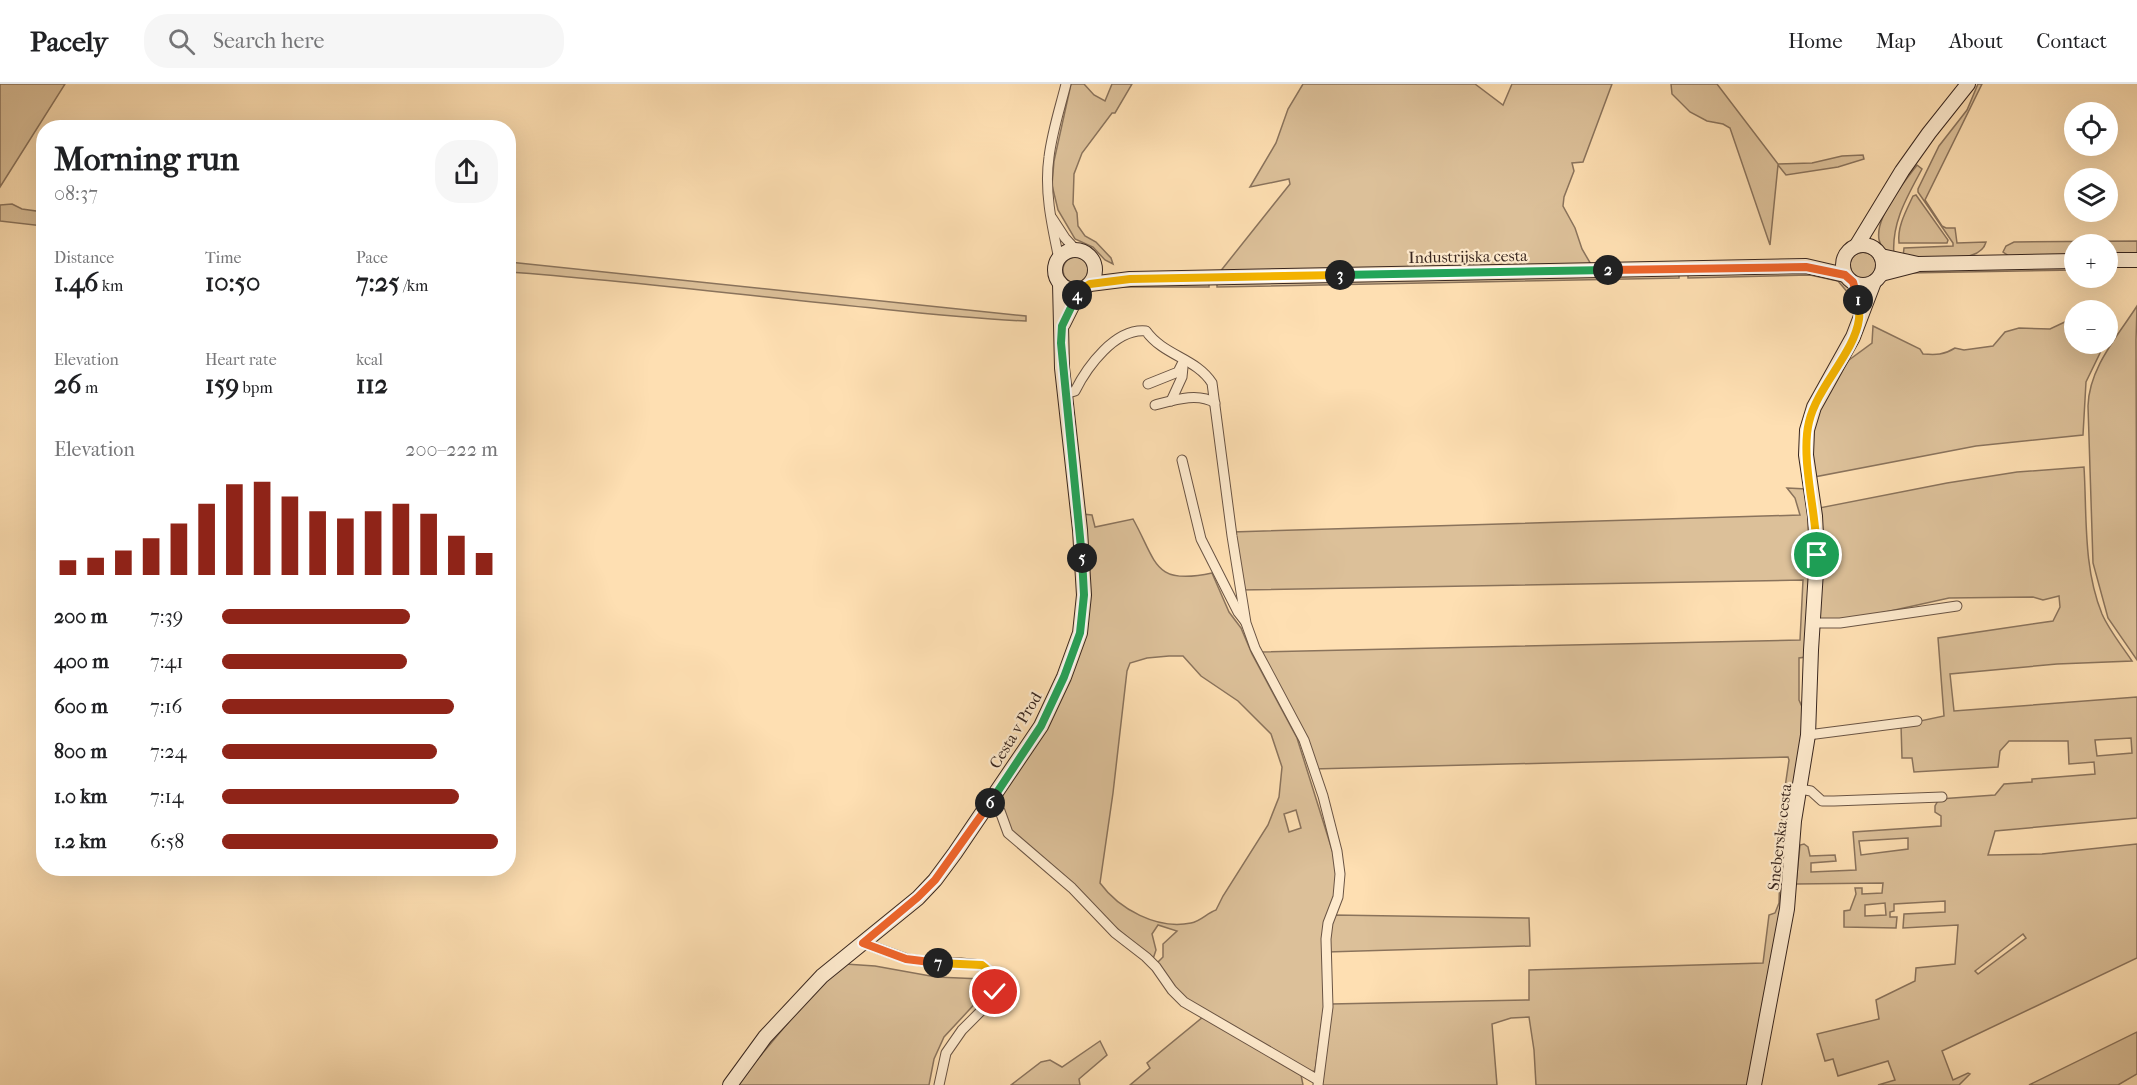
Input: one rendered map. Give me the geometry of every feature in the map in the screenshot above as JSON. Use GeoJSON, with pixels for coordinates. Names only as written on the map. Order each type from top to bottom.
{"type":"FeatureCollection","features":[{"type":"Feature","properties":{"kind":"street"},"geometry":{"type":"LineString","coordinates":[[1059,259],[1052,229],[1048,159],[1066,84]]}},
{"type":"Feature","properties":{"kind":"street"},"geometry":{"type":"LineString","coordinates":[[1860,317],[1856,289],[1843,265],[1845,255],[1857,245],[1918,148],[1968,84]]}},
{"type":"Feature","properties":{"kind":"street"},"geometry":{"type":"LineString","coordinates":[[1878,214],[1879,253],[1883,265],[1878,278]]}},
{"type":"Feature","properties":{"kind":"street"},"geometry":{"type":"LineString","coordinates":[[1053,218],[1065,238],[1076,250]]}},
{"type":"Feature","properties":{"kind":"street"},"geometry":{"type":"LineString","coordinates":[[1857,245],[1865,245],[1879,253],[1918,264],[2064,261]]}},
{"type":"Feature","properties":{"kind":"street"},"geometry":{"type":"LineString","coordinates":[[1076,250],[1086,253],[1093,261],[1094,276],[1085,287],[1071,290],[1060,283],[1055,269],[1059,259],[1066,252],[1076,250]]}},
{"type":"Feature","properties":{"kind":"street","name":"Industrijska cesta"},"geometry":{"type":"LineString","coordinates":[[1085,287],[1130,279],[1806,267],[1845,255]]}},
{"type":"Feature","properties":{"kind":"street"},"geometry":{"type":"LineString","coordinates":[[2118,260],[2137,260]]}},
{"type":"Feature","properties":{"kind":"street"},"geometry":{"type":"LineString","coordinates":[[1849,279],[1866,285],[1878,278],[1918,264]]}},
{"type":"Feature","properties":{"kind":"street","name":"Industrijska cesta"},"geometry":{"type":"LineString","coordinates":[[1095,266],[1130,279]]}},
{"type":"Feature","properties":{"kind":"street","name":"Industrijska cesta"},"geometry":{"type":"LineString","coordinates":[[1806,267],[1849,279]]}},
{"type":"Feature","properties":{"kind":"street","name":"Sneberska cesta"},"geometry":{"type":"LineString","coordinates":[[1754,1085],[1787,909],[1794,821],[1808,735],[1816,531],[1806,455],[1807,430],[1817,400],[1846,351],[1878,278]]}},
{"type":"Feature","properties":{"kind":"street","name":"Cesta v Prod"},"geometry":{"type":"LineString","coordinates":[[730,1085],[765,1037],[822,976],[918,897],[935,880],[991,802],[1041,726],[1064,677],[1080,633],[1084,595],[1082,554],[1061,355],[1060,283]]}},
{"type":"Feature","properties":{"kind":"street","name":"Cesta v Prod"},"geometry":{"type":"LineString","coordinates":[[1062,326],[1071,304],[1085,287]]}},
{"type":"Feature","properties":{"kind":"street"},"geometry":{"type":"LineString","coordinates":[[991,802],[1000,811],[1008,834],[1072,888],[1115,933],[1146,957],[1184,1002],[1318,1083],[1328,1007],[1326,939],[1328,923],[1338,897],[1340,874],[1337,851],[1323,796],[1304,740],[1255,648],[1246,623],[1212,383],[1207,375],[1161,348],[1146,331],[1139,330],[1107,347],[1094,360],[1075,391],[1065,394]]}},
{"type":"Feature","properties":{"kind":"street"},"geometry":{"type":"LineString","coordinates":[[1148,384],[1178,372],[1184,360]]}},
{"type":"Feature","properties":{"kind":"street"},"geometry":{"type":"LineString","coordinates":[[1171,401],[1182,376],[1184,360]]}},
{"type":"Feature","properties":{"kind":"street"},"geometry":{"type":"LineString","coordinates":[[1155,405],[1182,398],[1207,398],[1215,404]]}},
{"type":"Feature","properties":{"kind":"street"},"geometry":{"type":"LineString","coordinates":[[1182,460],[1202,539],[1238,612],[1246,623]]}},
{"type":"Feature","properties":{"kind":"street"},"geometry":{"type":"LineString","coordinates":[[1812,623],[1840,623],[1957,606]]}},
{"type":"Feature","properties":{"kind":"street"},"geometry":{"type":"LineString","coordinates":[[1808,735],[1917,721]]}},
{"type":"Feature","properties":{"kind":"street"},"geometry":{"type":"LineString","coordinates":[[1800,789],[1811,791],[1822,801],[1942,796]]}},
{"type":"Feature","properties":{"kind":"street"},"geometry":{"type":"LineString","coordinates":[[863,943],[906,959],[982,965],[995,976],[995,992],[985,1007],[962,1030],[946,1053],[939,1085]]}},
{"type":"Feature","properties":{"kind":"shaded area"},"geometry":{"type":"Polygon","coordinates":[[[0,84],[65,84],[42,120],[36,120],[36,130],[0,187],[0,84]]]}},
{"type":"Feature","properties":{"kind":"shaded area"},"geometry":{"type":"Polygon","coordinates":[[[1071,84],[1084,84],[1094,95],[1105,101],[1112,84],[1132,84],[1115,113],[1112,113],[1082,153],[1074,174],[1073,204],[1077,213],[1078,226],[1085,236],[1096,242],[1111,258],[1113,264],[1105,260],[1093,247],[1075,239],[1058,210],[1052,185],[1054,161],[1071,84]]]}},
{"type":"Feature","properties":{"kind":"shaded area"},"geometry":{"type":"Polygon","coordinates":[[[1303,84],[1475,84],[1503,105],[1512,84],[1612,84],[1583,162],[1572,163],[1574,171],[1563,206],[1592,266],[1219,273],[1290,184],[1289,179],[1250,187],[1276,143],[1288,109],[1303,84]]]}},
{"type":"Feature","properties":{"kind":"shaded area"},"geometry":{"type":"Polygon","coordinates":[[[1671,84],[1717,84],[1778,164],[1812,163],[1842,156],[1863,155],[1864,159],[1838,167],[1786,175],[1778,165],[1770,245],[1730,128],[1707,121],[1690,112],[1672,94],[1671,84]]]}},
{"type":"Feature","properties":{"kind":"shaded area"},"geometry":{"type":"Polygon","coordinates":[[[1978,84],[1982,84],[1925,200],[1942,226],[1955,228],[1957,243],[1986,242],[1982,250],[1962,258],[1903,257],[1904,248],[1953,246],[1918,189],[1939,146],[1967,110],[1978,84]]]}},
{"type":"Feature","properties":{"kind":"shaded area"},"geometry":{"type":"Polygon","coordinates":[[[1917,165],[1922,169],[1898,221],[1894,256],[1883,248],[1879,238],[1880,225],[1893,198],[1917,165]]]}},
{"type":"Feature","properties":{"kind":"shaded area"},"geometry":{"type":"Polygon","coordinates":[[[1916,195],[1948,240],[1947,243],[1899,243],[1899,231],[1903,219],[1913,196],[1916,195]]]}},
{"type":"Feature","properties":{"kind":"shaded area"},"geometry":{"type":"Polygon","coordinates":[[[12,204],[22,209],[36,211],[36,225],[0,221],[0,205],[12,204]]]}},
{"type":"Feature","properties":{"kind":"shaded area"},"geometry":{"type":"Polygon","coordinates":[[[2118,241],[2137,241],[2137,255],[2118,255],[2118,241]]]}},
{"type":"Feature","properties":{"kind":"shaded area"},"geometry":{"type":"Polygon","coordinates":[[[2014,242],[2064,242],[2064,256],[2009,256],[2003,252],[2006,246],[2014,242]]]}},
{"type":"Feature","properties":{"kind":"shaded area"},"geometry":{"type":"Polygon","coordinates":[[[1863,252],[1872,256],[1876,265],[1872,274],[1863,278],[1854,274],[1850,265],[1854,256],[1863,252]]]}},
{"type":"Feature","properties":{"kind":"shaded area"},"geometry":{"type":"Polygon","coordinates":[[[1076,257],[1085,261],[1089,270],[1085,279],[1076,283],[1067,279],[1063,270],[1067,261],[1076,257]]]}},
{"type":"Feature","properties":{"kind":"shaded area"},"geometry":{"type":"Polygon","coordinates":[[[516,263],[1026,316],[1026,321],[935,314],[516,273],[516,263]]]}},
{"type":"Feature","properties":{"kind":"shaded area"},"geometry":{"type":"Polygon","coordinates":[[[2064,266],[2064,270],[1906,273],[1915,269],[2064,266]]]}},
{"type":"Feature","properties":{"kind":"shaded area"},"geometry":{"type":"Polygon","coordinates":[[[1802,271],[1825,274],[1839,279],[1845,282],[1854,295],[1849,294],[1838,281],[1810,275],[1688,278],[1688,274],[1802,271]]]}},
{"type":"Feature","properties":{"kind":"shaded area"},"geometry":{"type":"Polygon","coordinates":[[[1679,274],[1679,278],[1217,287],[1217,283],[1679,274]]]}},
{"type":"Feature","properties":{"kind":"shaded area"},"geometry":{"type":"Polygon","coordinates":[[[1209,283],[1209,287],[1113,287],[1125,284],[1209,283]]]}},
{"type":"Feature","properties":{"kind":"shaded area"},"geometry":{"type":"Polygon","coordinates":[[[2137,306],[2137,660],[2108,618],[2093,563],[2088,406],[2093,379],[2105,354],[2118,354],[2118,334],[2137,306]]]}},
{"type":"Feature","properties":{"kind":"shaded area"},"geometry":{"type":"Polygon","coordinates":[[[2064,322],[2064,354],[2100,354],[2086,382],[2083,435],[1976,446],[1814,477],[1811,432],[1827,391],[1849,360],[1872,343],[1873,326],[1920,349],[1923,354],[1947,352],[1955,348],[1964,350],[1993,346],[2005,332],[2019,328],[2050,329],[2064,322]]]}},
{"type":"Feature","properties":{"kind":"shaded area"},"geometry":{"type":"Polygon","coordinates":[[[2084,467],[2087,541],[2096,596],[2105,620],[2132,661],[2057,664],[1950,674],[1954,711],[2137,697],[2137,818],[1995,831],[1988,855],[2042,854],[2137,844],[2137,958],[1942,1051],[1953,1080],[1970,1074],[1959,1085],[1878,1085],[1895,1080],[1888,1061],[1838,1076],[1833,1059],[1825,1061],[1817,1034],[1879,1019],[1876,1000],[1915,981],[1916,968],[1955,964],[1958,925],[1903,928],[1904,914],[1945,912],[1945,901],[1894,904],[1894,911],[1890,912],[1890,917],[1897,917],[1896,928],[1844,927],[1844,911],[1850,910],[1856,894],[1855,888],[1862,888],[1862,894],[1882,893],[1883,883],[1796,884],[1800,845],[1804,844],[1808,847],[1810,856],[1835,855],[1836,861],[1811,863],[1811,872],[1856,870],[1853,832],[1941,826],[1941,816],[1935,812],[1939,799],[1995,795],[2004,784],[2032,782],[2032,779],[2095,774],[2094,762],[2069,764],[2068,741],[2009,741],[2000,751],[1998,767],[1914,772],[1912,758],[1902,758],[1901,725],[1944,716],[1938,638],[2053,621],[2060,607],[2059,596],[2043,600],[2033,597],[1949,598],[1854,619],[1821,620],[1818,618],[1823,565],[1819,508],[2017,472],[2084,467]],[[2131,738],[2095,740],[2097,756],[2132,753],[2131,738]],[[1908,838],[1859,841],[1861,855],[1908,849],[1908,838]],[[1885,903],[1865,905],[1865,916],[1886,915],[1885,903]],[[2023,934],[1975,971],[1978,974],[2026,938],[2023,934]]]}},
{"type":"Feature","properties":{"kind":"shaded area"},"geometry":{"type":"Polygon","coordinates":[[[1787,488],[1807,489],[1812,528],[1806,657],[1799,658],[1799,700],[1804,719],[1782,910],[1749,1085],[1536,1085],[1529,1017],[1511,1018],[1492,1024],[1497,1085],[1322,1085],[1331,1004],[1529,1000],[1529,970],[1763,963],[1769,915],[1775,913],[1779,903],[1782,808],[1789,760],[1788,757],[1313,769],[1304,744],[1257,652],[1800,640],[1803,580],[1239,590],[1232,532],[1800,515],[1795,498],[1787,488]]]}},
{"type":"Feature","properties":{"kind":"shaded area"},"geometry":{"type":"Polygon","coordinates":[[[1082,514],[1092,515],[1095,527],[1133,519],[1153,558],[1167,573],[1193,576],[1212,573],[1229,612],[1241,628],[1252,654],[1297,738],[1333,853],[1337,875],[1325,929],[1326,992],[1315,1071],[1309,1072],[1186,1000],[1159,968],[1158,962],[1163,957],[1163,944],[1177,931],[1158,925],[1152,934],[1156,950],[1153,959],[1013,840],[997,801],[1082,639],[1082,514]],[[1183,656],[1147,658],[1130,663],[1127,671],[1100,883],[1128,909],[1152,920],[1178,924],[1195,922],[1216,910],[1268,825],[1279,797],[1282,767],[1271,734],[1238,701],[1201,676],[1183,656]],[[1296,810],[1284,814],[1289,832],[1301,828],[1296,810]]]}},
{"type":"Feature","properties":{"kind":"shaded area"},"geometry":{"type":"Polygon","coordinates":[[[1333,915],[1529,918],[1530,946],[1327,952],[1333,915]]]}},
{"type":"Feature","properties":{"kind":"shaded area"},"geometry":{"type":"Polygon","coordinates":[[[845,964],[875,966],[936,977],[982,979],[984,987],[982,996],[944,1037],[934,1059],[929,1085],[736,1085],[818,987],[845,964]]]}},
{"type":"Feature","properties":{"kind":"shaded area"},"geometry":{"type":"Polygon","coordinates":[[[1203,1017],[1301,1075],[1303,1085],[1130,1085],[1150,1068],[1147,1063],[1203,1017]]]}},
{"type":"Feature","properties":{"kind":"shaded area"},"geometry":{"type":"Polygon","coordinates":[[[2137,1032],[2137,1074],[2118,1085],[2029,1085],[2137,1032]]]}},
{"type":"Feature","properties":{"kind":"shaded area"},"geometry":{"type":"Polygon","coordinates":[[[1100,1041],[1107,1055],[1079,1079],[1080,1085],[1011,1085],[1041,1062],[1050,1060],[1062,1067],[1100,1041]]]}},
{"type":"Feature","properties":{"kind":"route"},"geometry":{"type":"LineString","coordinates":[[995,992],[995,976],[982,965],[906,959],[863,943],[935,880],[991,802],[1041,726],[1064,677],[1080,633],[1084,595],[1080,530],[1061,343],[1062,326],[1071,304],[1080,290],[1090,284],[1130,279],[1806,267],[1840,273],[1853,282],[1860,317],[1853,337],[1809,420],[1806,455],[1815,516],[1817,555]]}}]}
